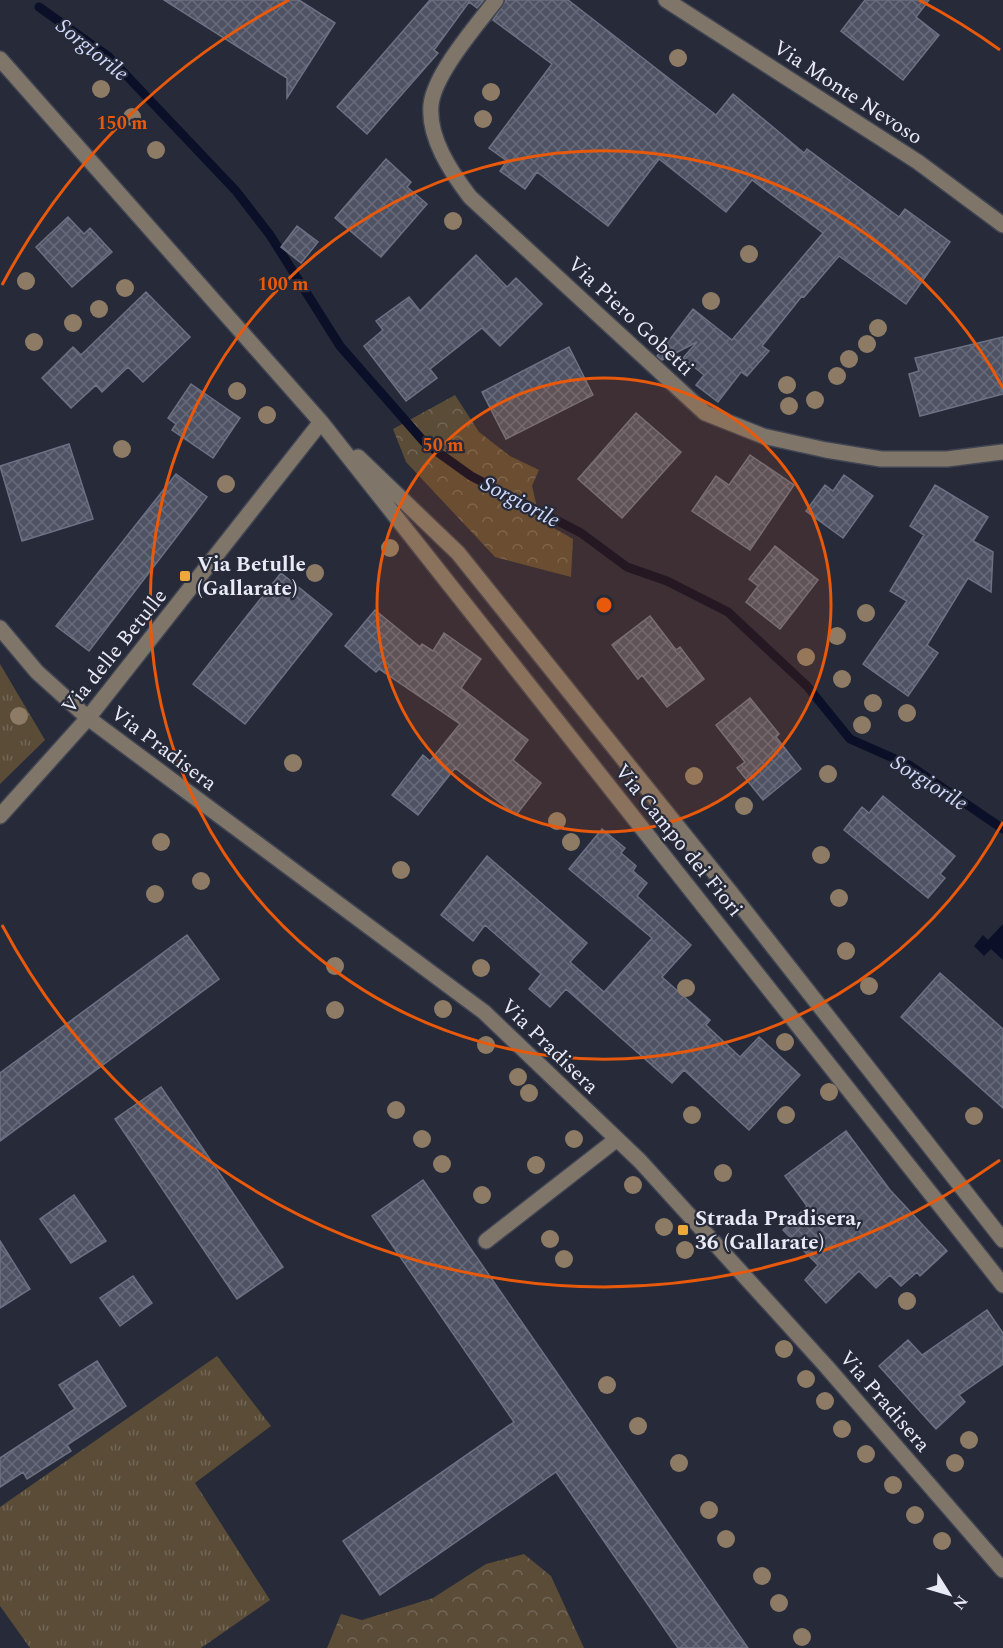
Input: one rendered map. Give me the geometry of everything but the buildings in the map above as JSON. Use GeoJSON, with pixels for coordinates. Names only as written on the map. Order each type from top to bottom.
{"type":"FeatureCollection","features":[{"type":"Feature","properties":{"kind":"street","name":"Via Piero Gobetti"},"geometry":{"type":"LineString","coordinates":[[496,0],[439,82],[431,104],[434,132],[451,170],[470,197],[705,413],[763,436],[881,459],[947,459],[1003,452]]}},
{"type":"Feature","properties":{"kind":"street","name":"Via Monte Nevoso"},"geometry":{"type":"LineString","coordinates":[[666,0],[918,162],[1003,225]]}},
{"type":"Feature","properties":{"kind":"street","name":"Via Campo dei Fiori"},"geometry":{"type":"LineString","coordinates":[[0,59],[321,422],[1003,1285]]}},
{"type":"Feature","properties":{"kind":"street","name":"Via Campo dei Fiori"},"geometry":{"type":"LineString","coordinates":[[321,422],[458,553],[731,893],[1003,1240]]}},
{"type":"Feature","properties":{"kind":"street","name":"Via delle Betulle"},"geometry":{"type":"LineString","coordinates":[[0,816],[88,718],[321,422]]}},
{"type":"Feature","properties":{"kind":"street","name":"Via Pradisera"},"geometry":{"type":"LineString","coordinates":[[0,628],[37,672],[88,718],[483,1012],[617,1139],[826,1366],[1003,1569]]}},
{"type":"Feature","properties":{"kind":"street"},"geometry":{"type":"LineString","coordinates":[[486,1241],[617,1139]]}},
{"type":"Feature","properties":{"kind":"green space"},"geometry":{"type":"Polygon","coordinates":[[[455,395],[479,432],[510,456],[539,470],[532,486],[540,520],[573,539],[571,577],[495,557],[406,462],[393,429],[455,395]]]}},
{"type":"Feature","properties":{"kind":"green space"},"geometry":{"type":"Polygon","coordinates":[[[0,664],[45,740],[0,784],[0,664]]]}},
{"type":"Feature","properties":{"kind":"green space"},"geometry":{"type":"Polygon","coordinates":[[[217,1356],[271,1426],[195,1483],[270,1600],[201,1648],[30,1648],[0,1606],[0,1507],[217,1356]]]}},
{"type":"Feature","properties":{"kind":"green space"},"geometry":{"type":"Polygon","coordinates":[[[524,1554],[551,1576],[584,1648],[327,1648],[341,1614],[362,1620],[433,1598],[486,1564],[524,1554]]]}},
{"type":"Feature","properties":{"kind":"water"},"geometry":{"type":"Polygon","coordinates":[[[1003,924],[1003,960],[991,949],[984,956],[974,946],[983,935],[988,940],[1003,924]]]}},
{"type":"Feature","properties":{"kind":"waterway","name":"Sorgiorile"},"geometry":{"type":"LineString","coordinates":[[39,7],[109,57],[236,191],[270,235],[340,346],[425,443],[471,476],[581,533],[627,567],[667,581],[728,612],[807,686],[850,739],[909,765],[1003,829]]}},
{"type":"Feature","properties":{"kind":"place","name":"Via Betulle (Gallarate)"},"geometry":{"type":"Point","coordinates":[185,576]}},
{"type":"Feature","properties":{"kind":"place","name":"Strada Pradisera, 36 (Gallarate)"},"geometry":{"type":"Point","coordinates":[683,1230]}}]}
